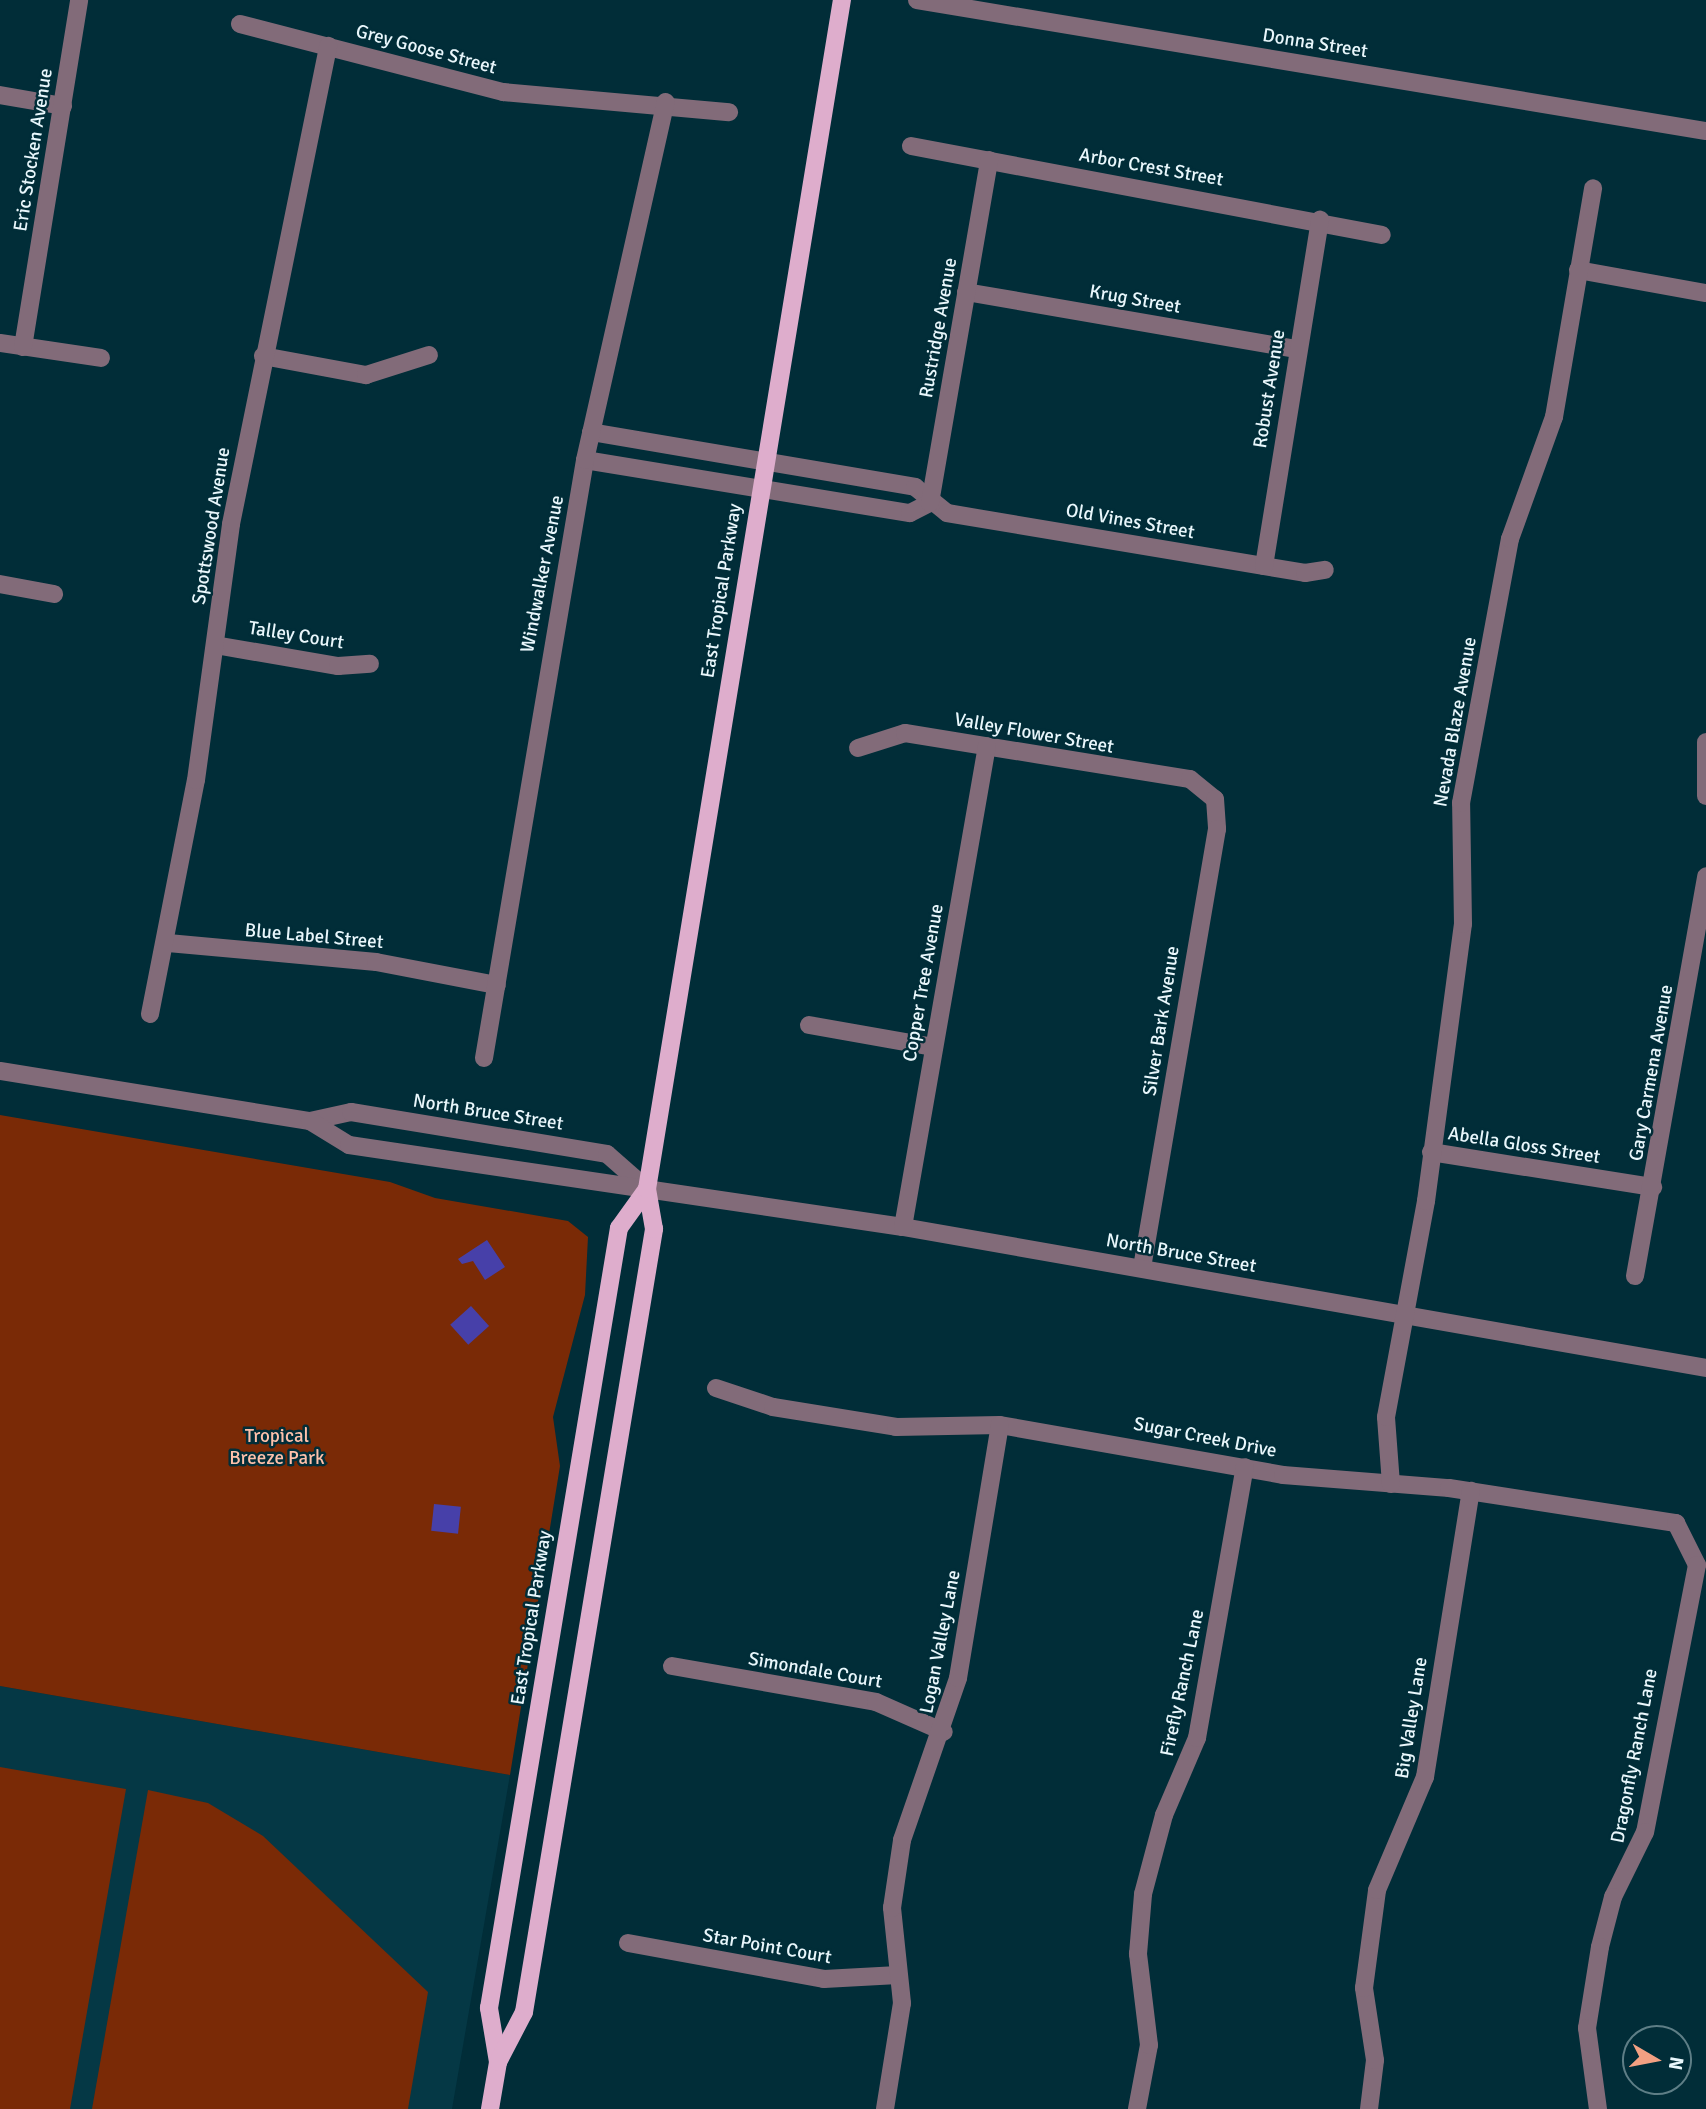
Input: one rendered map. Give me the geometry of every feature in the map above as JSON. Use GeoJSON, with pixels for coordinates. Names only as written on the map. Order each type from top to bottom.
{"type":"FeatureCollection","features":[{"type":"Feature","properties":{"kind":"main road","name":"East Tropical Parkway"},"geometry":{"type":"LineString","coordinates":[[490,2109],[498,2062],[526,1999],[654,1229],[647,1189],[842,0]]}},
{"type":"Feature","properties":{"kind":"main road","name":"East Tropical Parkway"},"geometry":{"type":"LineString","coordinates":[[498,2062],[489,2008],[619,1228],[647,1189]]}},
{"type":"Feature","properties":{"kind":"street","name":"Eric Stocken Avenue"},"geometry":{"type":"LineString","coordinates":[[23,347],[79,0]]}},
{"type":"Feature","properties":{"kind":"street","name":"Donna Street"},"geometry":{"type":"LineString","coordinates":[[917,0],[1706,131]]}},
{"type":"Feature","properties":{"kind":"street","name":"Grey Goose Street"},"geometry":{"type":"LineString","coordinates":[[240,24],[503,92],[666,102],[729,112]]}},
{"type":"Feature","properties":{"kind":"street","name":"Spottswood Avenue"},"geometry":{"type":"LineString","coordinates":[[150,1014],[168,943],[263,356],[328,46]]}},
{"type":"Feature","properties":{"kind":"street"},"geometry":{"type":"LineString","coordinates":[[0,95],[63,106]]}},
{"type":"Feature","properties":{"kind":"street","name":"Windwalker Avenue"},"geometry":{"type":"LineString","coordinates":[[484,1058],[586,460],[666,102]]}},
{"type":"Feature","properties":{"kind":"street","name":"Arbor Crest Street"},"geometry":{"type":"LineString","coordinates":[[912,146],[1320,220],[1382,235]]}},
{"type":"Feature","properties":{"kind":"street","name":"Rustridge Avenue"},"geometry":{"type":"LineString","coordinates":[[930,503],[989,160]]}},
{"type":"Feature","properties":{"kind":"street","name":"Nevada Blaze Avenue"},"geometry":{"type":"LineString","coordinates":[[1391,1485],[1386,1417],[1407,1314],[1463,924],[1461,803],[1510,539],[1548,441],[1593,188]]}},
{"type":"Feature","properties":{"kind":"street","name":"Robust Avenue"},"geometry":{"type":"LineString","coordinates":[[1264,566],[1320,220]]}},
{"type":"Feature","properties":{"kind":"street"},"geometry":{"type":"LineString","coordinates":[[1578,270],[1706,293]]}},
{"type":"Feature","properties":{"kind":"street","name":"Krug Street"},"geometry":{"type":"LineString","coordinates":[[966,292],[1297,349]]}},
{"type":"Feature","properties":{"kind":"street"},"geometry":{"type":"LineString","coordinates":[[0,343],[101,358]]}},
{"type":"Feature","properties":{"kind":"street"},"geometry":{"type":"LineString","coordinates":[[263,356],[366,374],[429,355]]}},
{"type":"Feature","properties":{"kind":"street","name":"Old Vines Street"},"geometry":{"type":"LineString","coordinates":[[592,432],[915,487],[930,503],[947,513],[1264,566],[1325,570]]}},
{"type":"Feature","properties":{"kind":"street"},"geometry":{"type":"LineString","coordinates":[[641,469],[647,442]]}},
{"type":"Feature","properties":{"kind":"street"},"geometry":{"type":"LineString","coordinates":[[586,460],[910,513],[930,503]]}},
{"type":"Feature","properties":{"kind":"street"},"geometry":{"type":"LineString","coordinates":[[856,505],[861,477]]}},
{"type":"Feature","properties":{"kind":"street"},"geometry":{"type":"LineString","coordinates":[[0,584],[54,594]]}},
{"type":"Feature","properties":{"kind":"street","name":"Talley Court"},"geometry":{"type":"LineString","coordinates":[[215,645],[338,666],[370,664]]}},
{"type":"Feature","properties":{"kind":"street","name":"Valley Flower Street"},"geometry":{"type":"LineString","coordinates":[[858,748],[905,733],[1203,786]]}},
{"type":"Feature","properties":{"kind":"street"},"geometry":{"type":"LineString","coordinates":[[1706,742],[1706,796]]}},
{"type":"Feature","properties":{"kind":"street","name":"Copper Tree Avenue"},"geometry":{"type":"LineString","coordinates":[[903,1227],[987,746]]}},
{"type":"Feature","properties":{"kind":"street","name":"Silver Bark Avenue"},"geometry":{"type":"LineString","coordinates":[[1142,1268],[1217,829],[1215,799],[1203,786]]}},
{"type":"Feature","properties":{"kind":"street","name":"Gary Carmena Avenue"},"geometry":{"type":"LineString","coordinates":[[1636,1276],[1706,876]]}},
{"type":"Feature","properties":{"kind":"street","name":"Blue Label Street"},"geometry":{"type":"LineString","coordinates":[[168,943],[366,960],[497,985]]}},
{"type":"Feature","properties":{"kind":"street"},"geometry":{"type":"LineString","coordinates":[[809,1025],[934,1047]]}},
{"type":"Feature","properties":{"kind":"street","name":"North Bruce Street"},"geometry":{"type":"LineString","coordinates":[[0,1071],[310,1121],[351,1112],[607,1154],[647,1189]]}},
{"type":"Feature","properties":{"kind":"street","name":"North Bruce Street"},"geometry":{"type":"LineString","coordinates":[[310,1121],[349,1145],[903,1227],[1706,1368]]}},
{"type":"Feature","properties":{"kind":"street","name":"Abella Gloss Street"},"geometry":{"type":"LineString","coordinates":[[1431,1152],[1653,1187]]}},
{"type":"Feature","properties":{"kind":"street","name":"Sugar Creek Drive"},"geometry":{"type":"LineString","coordinates":[[716,1388],[773,1407],[896,1427],[1000,1425],[1245,1467],[1391,1485],[1471,1491],[1676,1523],[1685,1534]]}},
{"type":"Feature","properties":{"kind":"street","name":"Logan Valley Lane"},"geometry":{"type":"LineString","coordinates":[[885,2109],[902,2003],[892,1908],[904,1827],[915,1788],[944,1732],[1000,1425]]}},
{"type":"Feature","properties":{"kind":"street","name":"Firefly Ranch Lane"},"geometry":{"type":"LineString","coordinates":[[1138,2109],[1149,2045],[1138,1954],[1143,1894],[1164,1815],[1197,1738],[1245,1467]]}},
{"type":"Feature","properties":{"kind":"street","name":"Big Valley Lane"},"geometry":{"type":"LineString","coordinates":[[1369,2109],[1375,2060],[1364,1988],[1377,1890],[1425,1777],[1471,1491]]}},
{"type":"Feature","properties":{"kind":"street","name":"Dragonfly Ranch Lane"},"geometry":{"type":"LineString","coordinates":[[1598,2109],[1587,2028],[1607,1915],[1645,1832],[1697,1565],[1685,1534]]}},
{"type":"Feature","properties":{"kind":"street","name":"Simondale Court"},"geometry":{"type":"LineString","coordinates":[[672,1666],[876,1702],[944,1732]]}},
{"type":"Feature","properties":{"kind":"street","name":"Star Point Court"},"geometry":{"type":"LineString","coordinates":[[628,1943],[824,1979],[898,1975]]}},
{"type":"Feature","properties":{"kind":"shaded area"},"geometry":{"type":"Polygon","coordinates":[[[0,1686],[510,1775],[452,2109],[0,2109],[0,1686]]]}},
{"type":"Feature","properties":{"kind":"green space","name":"Tropical Breeze Park"},"geometry":{"type":"Polygon","coordinates":[[[0,1115],[390,1182],[435,1198],[568,1221],[588,1237],[585,1295],[553,1417],[560,1466],[510,1775],[0,1686],[0,1115]]]}},
{"type":"Feature","properties":{"kind":"green space"},"geometry":{"type":"Polygon","coordinates":[[[0,1767],[126,1789],[70,2109],[0,2109],[0,1767]]]}},
{"type":"Feature","properties":{"kind":"green space"},"geometry":{"type":"Polygon","coordinates":[[[148,1790],[208,1803],[263,1836],[428,1992],[408,2109],[92,2109],[148,1790]]]}},
{"type":"Feature","properties":{"kind":"building"},"geometry":{"type":"Polygon","coordinates":[[[487,1240],[505,1267],[485,1280],[473,1261],[462,1264],[458,1259],[487,1240]]]}},
{"type":"Feature","properties":{"kind":"building"},"geometry":{"type":"Polygon","coordinates":[[[471,1306],[489,1326],[468,1345],[450,1325],[471,1306]]]}},
{"type":"Feature","properties":{"kind":"building"},"geometry":{"type":"Polygon","coordinates":[[[434,1504],[461,1507],[458,1534],[431,1531],[434,1504]]]}}]}
